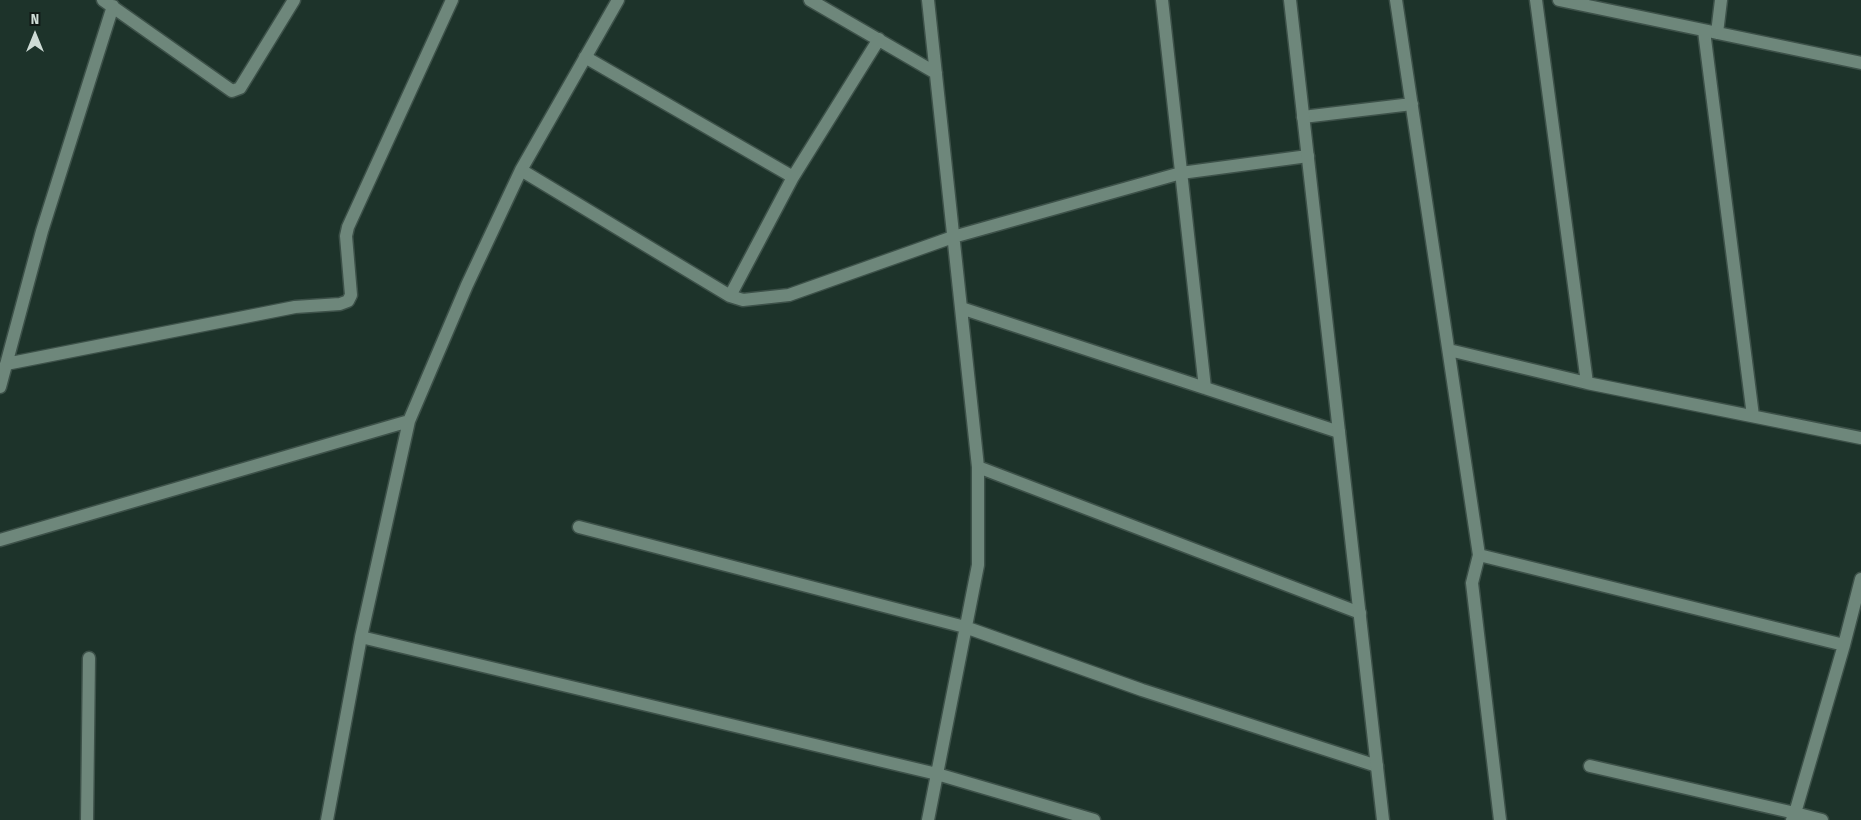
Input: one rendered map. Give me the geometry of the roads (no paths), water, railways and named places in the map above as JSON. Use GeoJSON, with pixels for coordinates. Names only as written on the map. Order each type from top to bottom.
{"type":"FeatureCollection","features":[{"type":"Feature","properties":{"kind":"street"},"geometry":{"type":"LineString","coordinates":[[0,387],[42,232],[108,3],[232,91],[240,88],[294,0]]}},
{"type":"Feature","properties":{"kind":"street"},"geometry":{"type":"LineString","coordinates":[[6,364],[301,306],[340,304],[348,301],[351,295],[346,236],[348,227],[452,0]]}},
{"type":"Feature","properties":{"kind":"street"},"geometry":{"type":"LineString","coordinates":[[327,820],[361,637],[408,421],[467,285],[521,170],[618,0]]}},
{"type":"Feature","properties":{"kind":"street"},"geometry":{"type":"LineString","coordinates":[[810,0],[936,73]]}},
{"type":"Feature","properties":{"kind":"street"},"geometry":{"type":"LineString","coordinates":[[928,0],[978,467],[978,565],[928,820]]}},
{"type":"Feature","properties":{"kind":"street"},"geometry":{"type":"LineString","coordinates":[[1162,0],[1205,388]]}},
{"type":"Feature","properties":{"kind":"street"},"geometry":{"type":"LineString","coordinates":[[1290,0],[1383,820]]}},
{"type":"Feature","properties":{"kind":"street"},"geometry":{"type":"LineString","coordinates":[[1396,0],[1480,554],[1472,583],[1500,820]]}},
{"type":"Feature","properties":{"kind":"street"},"geometry":{"type":"LineString","coordinates":[[1536,0],[1586,383]]}},
{"type":"Feature","properties":{"kind":"street"},"geometry":{"type":"LineString","coordinates":[[1559,0],[1861,64]]}},
{"type":"Feature","properties":{"kind":"street"},"geometry":{"type":"LineString","coordinates":[[1721,0],[1710,32],[1753,416]]}},
{"type":"Feature","properties":{"kind":"street"},"geometry":{"type":"LineString","coordinates":[[730,296],[793,177],[878,39]]}},
{"type":"Feature","properties":{"kind":"street"},"geometry":{"type":"LineString","coordinates":[[585,57],[793,177]]}},
{"type":"Feature","properties":{"kind":"street"},"geometry":{"type":"LineString","coordinates":[[1303,117],[1412,104]]}},
{"type":"Feature","properties":{"kind":"street"},"geometry":{"type":"LineString","coordinates":[[521,170],[730,296],[743,300],[789,296],[953,237],[1181,173],[1308,156]]}},
{"type":"Feature","properties":{"kind":"street"},"geometry":{"type":"LineString","coordinates":[[961,308],[1339,432]]}},
{"type":"Feature","properties":{"kind":"street"},"geometry":{"type":"LineString","coordinates":[[1449,350],[1586,383],[1861,438]]}},
{"type":"Feature","properties":{"kind":"street"},"geometry":{"type":"LineString","coordinates":[[0,540],[408,421]]}},
{"type":"Feature","properties":{"kind":"street"},"geometry":{"type":"LineString","coordinates":[[978,467],[1360,613]]}},
{"type":"Feature","properties":{"kind":"street"},"geometry":{"type":"LineString","coordinates":[[580,527],[965,627],[1142,690],[1377,766]]}},
{"type":"Feature","properties":{"kind":"street"},"geometry":{"type":"LineString","coordinates":[[1480,554],[1844,644]]}},
{"type":"Feature","properties":{"kind":"street"},"geometry":{"type":"LineString","coordinates":[[1793,816],[1844,644],[1861,579]]}},
{"type":"Feature","properties":{"kind":"street"},"geometry":{"type":"LineString","coordinates":[[361,637],[937,774],[1094,820]]}},
{"type":"Feature","properties":{"kind":"street"},"geometry":{"type":"LineString","coordinates":[[87,820],[89,658]]}},
{"type":"Feature","properties":{"kind":"street"},"geometry":{"type":"LineString","coordinates":[[1590,766],[1793,816],[1822,820]]}}]}
